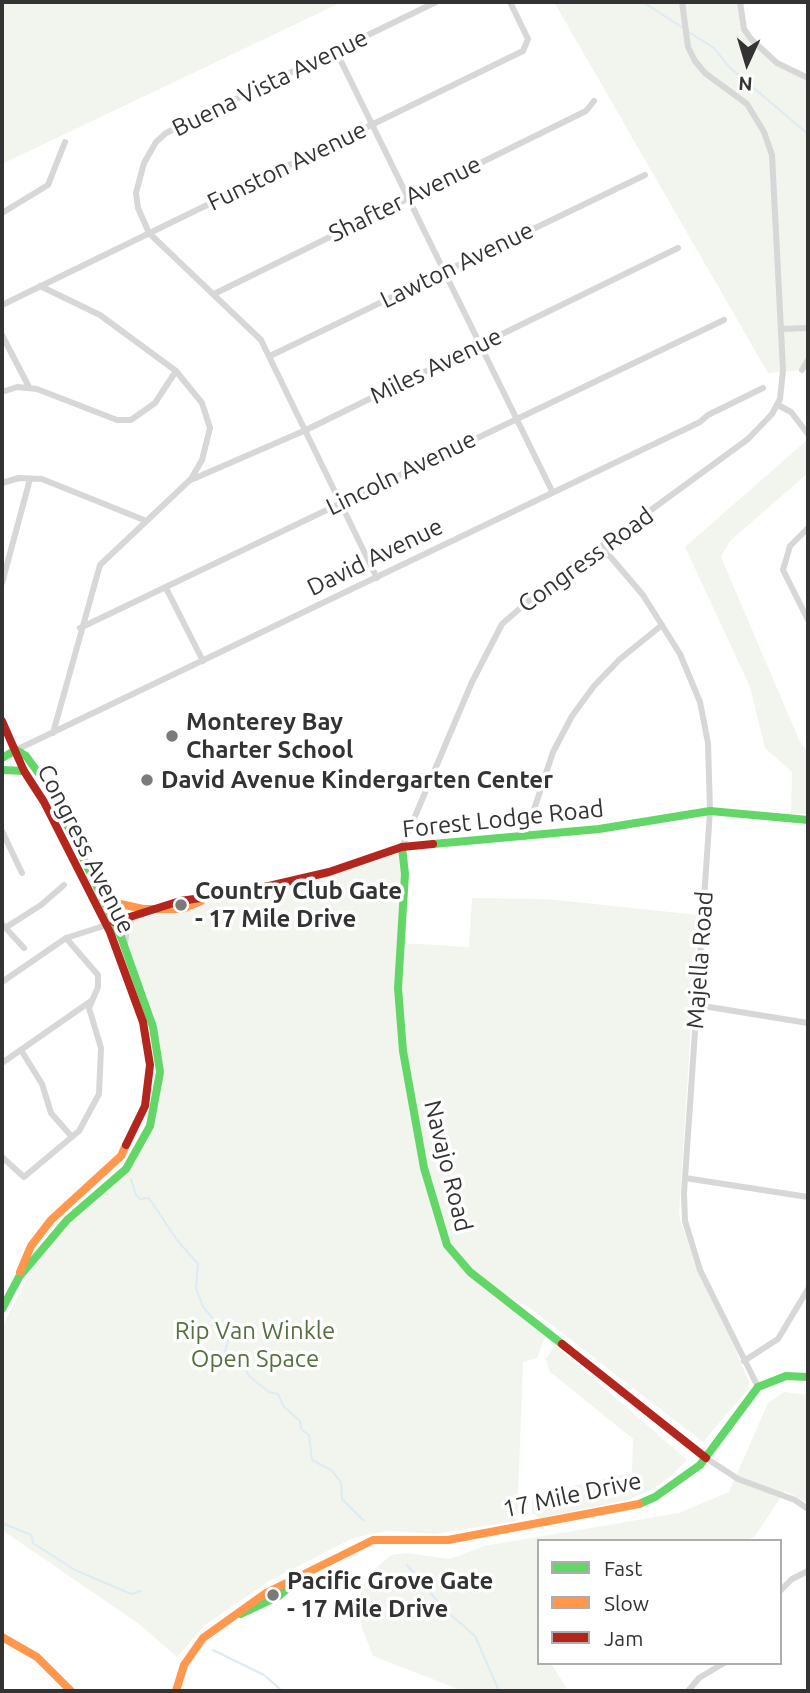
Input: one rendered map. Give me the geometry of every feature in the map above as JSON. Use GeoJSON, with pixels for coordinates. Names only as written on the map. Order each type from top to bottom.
{"type":"FeatureCollection","features":[{"type":"Feature","properties":{"kind":"street","name":"Buena Vista Avenue"},"geometry":{"type":"LineString","coordinates":[[376,578],[270,356],[256,333],[149,233],[138,208],[136,193],[144,163],[161,137],[436,2]]}},
{"type":"Feature","properties":{"kind":"street","name":"Funston Avenue"},"geometry":{"type":"LineString","coordinates":[[2,305],[523,51],[528,39],[510,2]]}},
{"type":"Feature","properties":{"kind":"street","name":"Congress Road"},"geometry":{"type":"LineString","coordinates":[[402,847],[495,635],[524,604],[748,439],[778,405],[783,388],[781,329],[774,172],[768,143],[747,104],[735,92],[705,73],[695,61],[688,47],[682,2]]}},
{"type":"Feature","properties":{"kind":"street"},"geometry":{"type":"LineString","coordinates":[[740,2],[744,29],[751,39],[777,63],[808,78]]}},
{"type":"Feature","properties":{"kind":"street"},"geometry":{"type":"LineString","coordinates":[[336,51],[552,492]]}},
{"type":"Feature","properties":{"kind":"street","name":"Shafter Avenue"},"geometry":{"type":"LineString","coordinates":[[214,294],[586,111],[594,101]]}},
{"type":"Feature","properties":{"kind":"street"},"geometry":{"type":"LineString","coordinates":[[2,213],[48,185],[65,142]]}},
{"type":"Feature","properties":{"kind":"street","name":"Lawton Avenue"},"geometry":{"type":"LineString","coordinates":[[270,356],[645,175]]}},
{"type":"Feature","properties":{"kind":"street","name":"Miles Avenue"},"geometry":{"type":"LineString","coordinates":[[191,479],[306,430],[678,248]]}},
{"type":"Feature","properties":{"kind":"street"},"geometry":{"type":"LineString","coordinates":[[40,286],[88,308],[176,371],[202,403],[210,428],[202,460],[191,479],[144,520],[100,565],[80,628],[53,733]]}},
{"type":"Feature","properties":{"kind":"street","name":"Lincoln Avenue"},"geometry":{"type":"LineString","coordinates":[[80,628],[724,320]]}},
{"type":"Feature","properties":{"kind":"street"},"geometry":{"type":"LineString","coordinates":[[781,329],[808,328]]}},
{"type":"Feature","properties":{"kind":"street"},"geometry":{"type":"LineString","coordinates":[[2,335],[29,387]]}},
{"type":"Feature","properties":{"kind":"street"},"geometry":{"type":"LineString","coordinates":[[802,370],[808,360]]}},
{"type":"Feature","properties":{"kind":"street"},"geometry":{"type":"LineString","coordinates":[[2,393],[17,387],[29,387],[117,420],[131,420],[155,404],[176,371]]}},
{"type":"Feature","properties":{"kind":"street","name":"David Avenue"},"geometry":{"type":"LineString","coordinates":[[2,758],[700,422],[764,388]]}},
{"type":"Feature","properties":{"kind":"street"},"geometry":{"type":"LineString","coordinates":[[778,405],[791,412],[808,434]]}},
{"type":"Feature","properties":{"kind":"street"},"geometry":{"type":"LineString","coordinates":[[2,583],[30,479]]}},
{"type":"Feature","properties":{"kind":"street"},"geometry":{"type":"LineString","coordinates":[[2,483],[42,480],[144,520]]}},
{"type":"Feature","properties":{"kind":"street"},"geometry":{"type":"LineString","coordinates":[[808,528],[790,546],[783,570],[808,620]]}},
{"type":"Feature","properties":{"kind":"street","name":"Majella Road"},"geometry":{"type":"LineString","coordinates":[[602,547],[643,595],[662,625],[690,672],[700,702],[709,752],[710,811],[685,1178],[685,1221],[694,1255],[758,1387]]}},
{"type":"Feature","properties":{"kind":"street"},"geometry":{"type":"LineString","coordinates":[[166,588],[203,661]]}},
{"type":"Feature","properties":{"kind":"street"},"geometry":{"type":"LineString","coordinates":[[525,837],[553,752],[572,716],[612,666],[662,625]]}},
{"type":"Feature","properties":{"kind":"street"},"geometry":{"type":"LineString","coordinates":[[2,721],[16,750]]}},
{"type":"Feature","properties":{"kind":"street","name":"Congress Avenue"},"geometry":{"type":"LineString","coordinates":[[16,750],[24,771],[44,802],[110,924],[127,949],[153,1027],[160,1072],[153,1119],[126,1169],[68,1220],[19,1277]]}},
{"type":"Feature","properties":{"kind":"street","name":"Congress Avenue"},"geometry":{"type":"LineString","coordinates":[[2,1309],[31,1246],[51,1220],[121,1156],[145,1106],[149,1086],[148,1046],[99,893],[50,789],[26,756],[16,750]]}},
{"type":"Feature","properties":{"kind":"street"},"geometry":{"type":"LineString","coordinates":[[2,770],[24,771]]}},
{"type":"Feature","properties":{"kind":"street","name":"Forest Lodge Road"},"geometry":{"type":"LineString","coordinates":[[3,979],[66,938],[180,901],[207,898],[329,872],[402,847],[525,837],[710,811],[808,820]]}},
{"type":"Feature","properties":{"kind":"street"},"geometry":{"type":"LineString","coordinates":[[2,831],[22,873]]}},
{"type":"Feature","properties":{"kind":"street","name":"Navajo Road"},"geometry":{"type":"LineString","coordinates":[[402,847],[405,874],[398,988],[403,1051],[424,1168],[447,1245],[470,1272],[706,1458]]}},
{"type":"Feature","properties":{"kind":"street"},"geometry":{"type":"LineString","coordinates":[[24,948],[4,926],[41,905],[64,885]]}},
{"type":"Feature","properties":{"kind":"street"},"geometry":{"type":"LineString","coordinates":[[99,893],[123,905],[155,909]]}},
{"type":"Feature","properties":{"kind":"street"},"geometry":{"type":"LineString","coordinates":[[127,949],[125,934],[134,916]]}},
{"type":"Feature","properties":{"kind":"street"},"geometry":{"type":"LineString","coordinates":[[2,1157],[24,1177],[72,1138],[90,1115],[101,1082],[101,1048],[90,1016],[91,1001],[98,988],[98,975],[66,938]]}},
{"type":"Feature","properties":{"kind":"street"},"geometry":{"type":"LineString","coordinates":[[2,1063],[91,1001]]}},
{"type":"Feature","properties":{"kind":"street"},"geometry":{"type":"LineString","coordinates":[[697,1005],[808,1023]]}},
{"type":"Feature","properties":{"kind":"street"},"geometry":{"type":"LineString","coordinates":[[21,1050],[42,1084],[56,1122],[72,1138]]}},
{"type":"Feature","properties":{"kind":"street"},"geometry":{"type":"LineString","coordinates":[[685,1178],[808,1197]]}},
{"type":"Feature","properties":{"kind":"street"},"geometry":{"type":"LineString","coordinates":[[744,1361],[778,1339],[808,1289]]}},
{"type":"Feature","properties":{"kind":"street"},"geometry":{"type":"LineString","coordinates":[[758,1387],[786,1376],[808,1377]]}},
{"type":"Feature","properties":{"kind":"street","name":"17 Mile Drive"},"geometry":{"type":"LineString","coordinates":[[176,1691],[184,1665],[194,1649],[220,1625],[275,1598],[301,1576],[373,1540],[447,1540],[638,1503],[669,1489],[706,1458],[758,1387]]}},
{"type":"Feature","properties":{"kind":"street"},"geometry":{"type":"LineString","coordinates":[[706,1458],[738,1479],[795,1500],[808,1509]]}},
{"type":"Feature","properties":{"kind":"street"},"geometry":{"type":"LineString","coordinates":[[782,1589],[792,1579],[808,1571]]}},
{"type":"Feature","properties":{"kind":"street"},"geometry":{"type":"LineString","coordinates":[[2,1637],[37,1657],[71,1691]]}},
{"type":"Feature","properties":{"kind":"street"},"geometry":{"type":"LineString","coordinates":[[688,1691],[699,1678],[721,1665]]}},
{"type":"Feature","properties":{"kind":"green space"},"geometry":{"type":"Polygon","coordinates":[[[2,2],[342,2],[2,164],[2,2]]]}},
{"type":"Feature","properties":{"kind":"green space"},"geometry":{"type":"Polygon","coordinates":[[[554,2],[740,2],[743,25],[762,51],[808,78],[808,360],[802,370],[768,373],[554,2]]]}},
{"type":"Feature","properties":{"kind":"green space"},"geometry":{"type":"Polygon","coordinates":[[[807,440],[808,473],[730,541],[721,557],[800,742],[808,752],[808,814],[791,814],[792,772],[765,748],[750,687],[685,547],[807,440]]]}},
{"type":"Feature","properties":{"kind":"green space","name":"Rip Van Winkle Open Space"},"geometry":{"type":"Polygon","coordinates":[[[402,847],[400,943],[469,947],[472,898],[547,899],[698,915],[679,1215],[695,1265],[735,1348],[749,1382],[748,1389],[703,1442],[531,1309],[491,1287],[545,1337],[537,1358],[523,1362],[518,1496],[523,1500],[516,1521],[435,1534],[387,1531],[353,1538],[269,1581],[205,1625],[177,1657],[139,1624],[2,1530],[2,1328],[34,1263],[68,1220],[118,1177],[144,1139],[160,1066],[125,940],[134,916],[329,872],[402,847]]]}},
{"type":"Feature","properties":{"kind":"green space"},"geometry":{"type":"Polygon","coordinates":[[[555,1345],[687,1460],[653,1489],[628,1500],[540,1518],[532,1513],[532,1499],[537,1494],[632,1473],[633,1439],[549,1371],[546,1358],[555,1345]]]}},
{"type":"Feature","properties":{"kind":"green space"},"geometry":{"type":"Polygon","coordinates":[[[784,1392],[808,1395],[808,1503],[785,1491],[755,1536],[750,1539],[537,1539],[537,1665],[552,1665],[568,1691],[463,1691],[373,1656],[362,1628],[358,1602],[367,1576],[391,1555],[407,1553],[450,1559],[484,1546],[679,1513],[729,1492],[768,1403],[784,1392]]]}},
{"type":"Feature","properties":{"kind":"waterway"},"geometry":{"type":"LineString","coordinates":[[643,2],[683,28]]}},
{"type":"Feature","properties":{"kind":"waterway"},"geometry":{"type":"LineString","coordinates":[[687,31],[714,48],[729,67],[808,134]]}},
{"type":"Feature","properties":{"kind":"waterway"},"geometry":{"type":"LineString","coordinates":[[131,1179],[136,1195],[140,1199],[149,1198],[177,1240],[198,1264],[196,1288],[203,1307],[222,1329],[228,1342],[225,1351],[243,1364],[249,1376],[269,1392],[278,1394],[284,1407],[300,1421],[301,1429],[309,1435],[312,1460],[331,1470],[341,1482],[342,1499],[364,1521]]}},
{"type":"Feature","properties":{"kind":"waterway"},"geometry":{"type":"LineString","coordinates":[[2,1523],[31,1535],[33,1543],[75,1570],[131,1594],[141,1591]]}},
{"type":"Feature","properties":{"kind":"waterway"},"geometry":{"type":"LineString","coordinates":[[407,1565],[444,1609],[475,1636],[499,1691]]}},
{"type":"Feature","properties":{"kind":"waterway"},"geometry":{"type":"LineString","coordinates":[[213,1650],[264,1675],[280,1689]]}},
{"type":"Feature","properties":{"kind":"traffic: fast"},"geometry":{"type":"LineString","coordinates":[[2,758],[16,750]]}},
{"type":"Feature","properties":{"kind":"traffic: fast"},"geometry":{"type":"LineString","coordinates":[[2,1309],[19,1277],[67,1220],[126,1169],[150,1126],[160,1072],[153,1027],[121,937],[50,789],[26,756],[16,750]]}},
{"type":"Feature","properties":{"kind":"traffic: fast"},"geometry":{"type":"LineString","coordinates":[[2,770],[24,771]]}},
{"type":"Feature","properties":{"kind":"traffic: fast"},"geometry":{"type":"LineString","coordinates":[[433,844],[599,829],[710,811],[808,820]]}},
{"type":"Feature","properties":{"kind":"traffic: fast"},"geometry":{"type":"LineString","coordinates":[[402,847],[405,874],[398,988],[403,1051],[424,1168],[447,1245],[470,1272],[562,1344]]}},
{"type":"Feature","properties":{"kind":"traffic: fast"},"geometry":{"type":"LineString","coordinates":[[639,1504],[655,1497],[700,1465],[758,1387],[786,1376],[808,1377]]}},
{"type":"Feature","properties":{"kind":"traffic: fast"},"geometry":{"type":"LineString","coordinates":[[241,1614],[279,1596],[301,1576]]}},
{"type":"Feature","properties":{"kind":"traffic: slow"},"geometry":{"type":"LineString","coordinates":[[101,893],[116,903],[143,909],[182,909],[201,901]]}},
{"type":"Feature","properties":{"kind":"traffic: slow"},"geometry":{"type":"LineString","coordinates":[[20,1272],[31,1246],[51,1220],[121,1156],[126,1145]]}},
{"type":"Feature","properties":{"kind":"traffic: slow"},"geometry":{"type":"LineString","coordinates":[[176,1691],[184,1665],[203,1638],[266,1593],[373,1540],[448,1540],[639,1504]]}},
{"type":"Feature","properties":{"kind":"traffic: slow"},"geometry":{"type":"LineString","coordinates":[[2,1637],[37,1657],[71,1691]]}},
{"type":"Feature","properties":{"kind":"traffic: jam"},"geometry":{"type":"LineString","coordinates":[[2,721],[24,771],[44,802],[110,932],[143,1022],[150,1065],[145,1106],[126,1145]]}},
{"type":"Feature","properties":{"kind":"traffic: jam"},"geometry":{"type":"LineString","coordinates":[[114,922],[180,901],[243,892],[329,872],[402,847],[433,844]]}},
{"type":"Feature","properties":{"kind":"traffic: jam"},"geometry":{"type":"LineString","coordinates":[[562,1344],[706,1458]]}},
{"type":"Feature","properties":{"kind":"place","name":"Monterey Bay Charter School"},"geometry":{"type":"Point","coordinates":[172,736]}},
{"type":"Feature","properties":{"kind":"place","name":"David Avenue Kindergarten Center"},"geometry":{"type":"Point","coordinates":[147,780]}},
{"type":"Feature","properties":{"kind":"place","name":"Country Club Gate - 17 Mile Drive"},"geometry":{"type":"Point","coordinates":[181,905]}},
{"type":"Feature","properties":{"kind":"place","name":"Pacific Grove Gate - 17 Mile Drive"},"geometry":{"type":"Point","coordinates":[273,1595]}}]}
